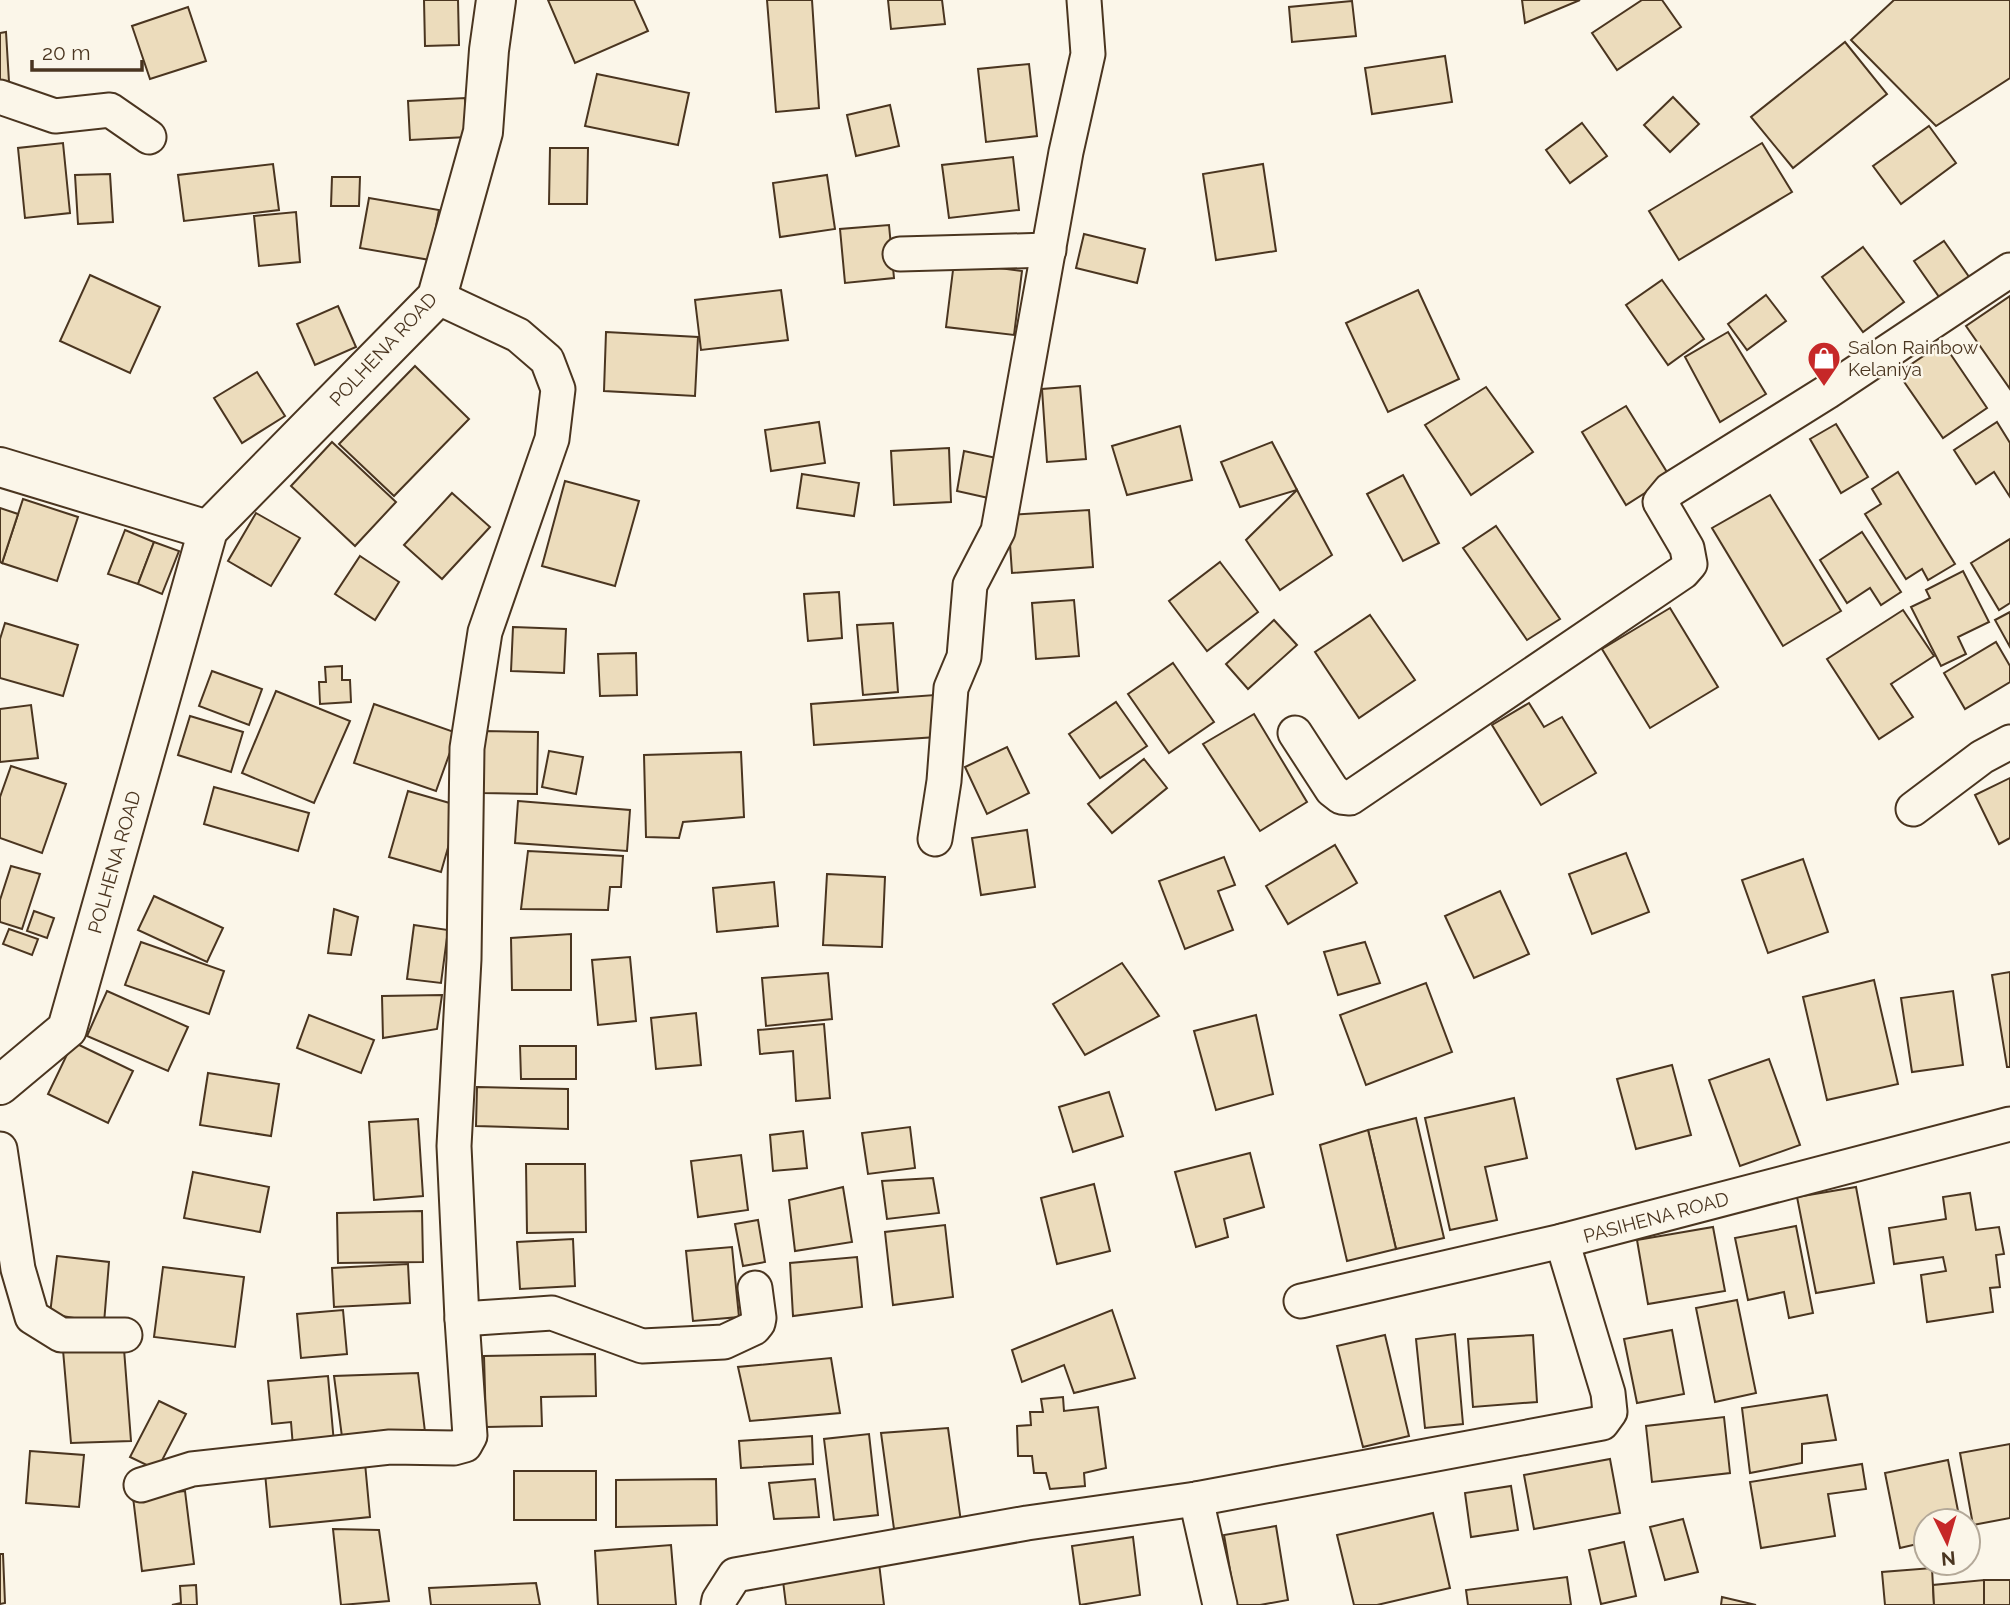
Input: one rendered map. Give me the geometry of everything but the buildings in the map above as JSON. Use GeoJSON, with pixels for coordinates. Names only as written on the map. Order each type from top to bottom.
{"type":"FeatureCollection","features":[{"type":"Feature","properties":{"kind":"street","name":"POLHENA ROAD"},"geometry":{"type":"LineString","coordinates":[[0,1085],[67,1029],[208,530],[437,297],[483,132],[496,0]]}},
{"type":"Feature","properties":{"kind":"street"},"geometry":{"type":"LineString","coordinates":[[935,839],[944,780],[951,688],[964,657],[970,585],[998,531],[1066,152],[1088,54],[1084,0]]}},
{"type":"Feature","properties":{"kind":"street"},"geometry":{"type":"LineString","coordinates":[[0,97],[55,116],[110,110],[149,137]]}},
{"type":"Feature","properties":{"kind":"street"},"geometry":{"type":"LineString","coordinates":[[900,254],[1049,250]]}},
{"type":"Feature","properties":{"kind":"street"},"geometry":{"type":"LineString","coordinates":[[1295,733],[1332,790],[1341,797],[1350,798],[1683,572],[1690,564],[1686,548],[1660,502],[1670,490],[1827,393],[2010,270]]}},
{"type":"Feature","properties":{"kind":"street"},"geometry":{"type":"LineString","coordinates":[[141,1485],[204,1467],[390,1447],[454,1448],[465,1445],[470,1436],[454,1146],[464,959],[467,748],[485,632],[552,439],[558,389],[547,360],[518,335],[437,297]]}},
{"type":"Feature","properties":{"kind":"street"},"geometry":{"type":"LineString","coordinates":[[0,467],[208,530]]}},
{"type":"Feature","properties":{"kind":"street"},"geometry":{"type":"LineString","coordinates":[[1913,809],[1982,757],[2010,742]]}},
{"type":"Feature","properties":{"kind":"street","name":"PASIHENA ROAD"},"geometry":{"type":"LineString","coordinates":[[1301,1301],[1562,1241],[2010,1124]]}},
{"type":"Feature","properties":{"kind":"street"},"geometry":{"type":"LineString","coordinates":[[0,1149],[18,1269],[32,1317],[61,1335],[125,1335]]}},
{"type":"Feature","properties":{"kind":"street"},"geometry":{"type":"LineString","coordinates":[[718,1605],[735,1574],[1027,1522],[1196,1499],[1602,1423],[1610,1412],[1608,1393],[1562,1241]]}},
{"type":"Feature","properties":{"kind":"street"},"geometry":{"type":"LineString","coordinates":[[462,1319],[552,1313],[642,1346],[724,1342],[754,1328],[758,1323],[755,1288]]}},
{"type":"Feature","properties":{"kind":"street"},"geometry":{"type":"LineString","coordinates":[[1196,1499],[1220,1605]]}},
{"type":"Feature","properties":{"kind":"place","name":"Salon Rainbow Kelaniya"},"geometry":{"type":"Point","coordinates":[1824,388]}}]}
